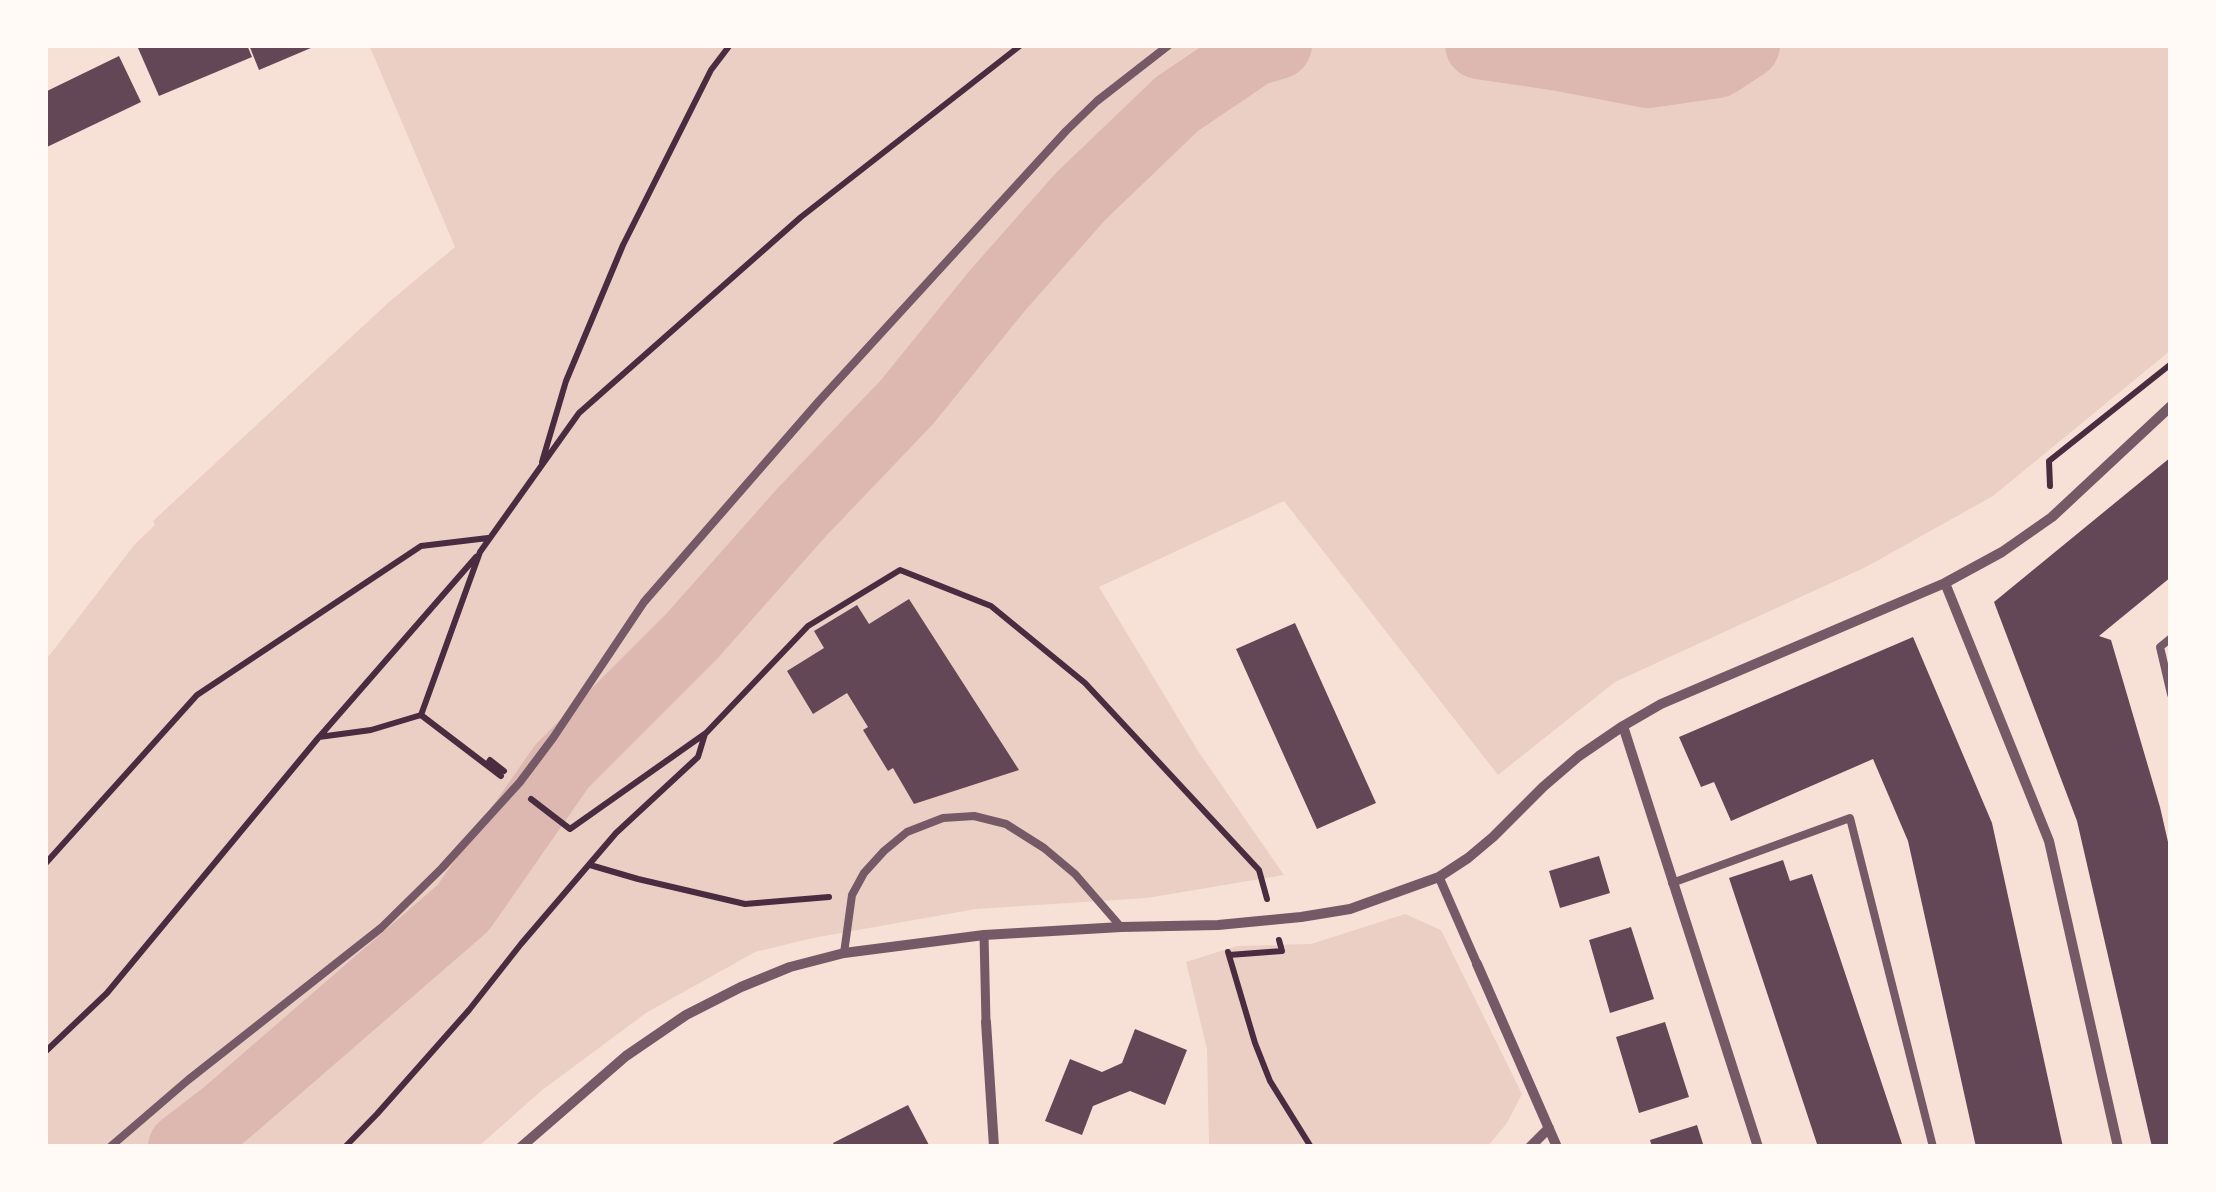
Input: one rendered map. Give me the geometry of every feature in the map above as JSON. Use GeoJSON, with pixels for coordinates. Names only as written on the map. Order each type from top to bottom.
{"type":"FeatureCollection","features":[{"type":"Feature","properties":{"kind":"street"},"geometry":{"type":"LineString","coordinates":[[521,1147],[626,1056],[686,1015],[790,967],[844,953],[984,935],[1300,917],[1350,909],[1439,877],[1494,837],[1580,756],[1660,704],[1944,583],[2002,552],[2052,517],[2171,406]]}},
{"type":"Feature","properties":{"kind":"street"},"geometry":{"type":"LineString","coordinates":[[1944,583],[2049,841],[2118,1147]]}},
{"type":"Feature","properties":{"kind":"street"},"geometry":{"type":"LineString","coordinates":[[1623,726],[1758,1147]]}},
{"type":"Feature","properties":{"kind":"street"},"geometry":{"type":"LineString","coordinates":[[1439,877],[1557,1147]]}},
{"type":"Feature","properties":{"kind":"street"},"geometry":{"type":"LineString","coordinates":[[984,935],[994,1147]]}},
{"type":"Feature","properties":{"kind":"street"},"geometry":{"type":"LineString","coordinates":[[1530,1147],[1548,1128]]}},
{"type":"Feature","properties":{"kind":"lane"},"geometry":{"type":"LineString","coordinates":[[110,1147],[188,1080],[381,928],[442,868],[554,738],[644,602],[818,400],[1066,131],[1096,101],[1169,45]]}},
{"type":"Feature","properties":{"kind":"lane"},"geometry":{"type":"LineString","coordinates":[[2171,638],[2160,647],[2171,694]]}},
{"type":"Feature","properties":{"kind":"lane"},"geometry":{"type":"LineString","coordinates":[[844,953],[852,895],[864,874],[907,832],[943,818],[974,816],[1006,824],[1075,874],[1121,927]]}},
{"type":"Feature","properties":{"kind":"lane"},"geometry":{"type":"LineString","coordinates":[[1672,884],[1850,818],[1933,1147]]}},
{"type":"Feature","properties":{"kind":"path"},"geometry":{"type":"LineString","coordinates":[[541,467],[566,381],[623,245],[712,70],[730,45]]}},
{"type":"Feature","properties":{"kind":"path"},"geometry":{"type":"LineString","coordinates":[[45,1052],[107,993],[319,737],[480,552],[579,414],[801,216],[1021,45]]}},
{"type":"Feature","properties":{"kind":"path"},"geometry":{"type":"LineString","coordinates":[[2052,517],[2049,461],[2171,364]]}},
{"type":"Feature","properties":{"kind":"path"},"geometry":{"type":"LineString","coordinates":[[45,864],[196,695],[422,546],[490,538]]}},
{"type":"Feature","properties":{"kind":"path"},"geometry":{"type":"LineString","coordinates":[[421,715],[480,552]]}},
{"type":"Feature","properties":{"kind":"path"},"geometry":{"type":"LineString","coordinates":[[570,829],[706,733],[808,626],[900,570],[990,606],[1085,683],[1259,870],[1268,902]]}},
{"type":"Feature","properties":{"kind":"path"},"geometry":{"type":"LineString","coordinates":[[319,737],[370,730],[421,715]]}},
{"type":"Feature","properties":{"kind":"path"},"geometry":{"type":"LineString","coordinates":[[421,715],[486,766]]}},
{"type":"Feature","properties":{"kind":"path"},"geometry":{"type":"LineString","coordinates":[[346,1147],[470,1010],[616,833],[698,757],[706,733]]}},
{"type":"Feature","properties":{"kind":"path"},"geometry":{"type":"LineString","coordinates":[[590,865],[745,904],[852,895]]}},
{"type":"Feature","properties":{"kind":"path"},"geometry":{"type":"LineString","coordinates":[[1278,934],[1282,950],[1229,955],[1270,1081],[1310,1147]]}},
{"type":"Feature","properties":{"kind":"shaded area"},"geometry":{"type":"Polygon","coordinates":[[[369,45],[2171,45],[2171,350],[1993,496],[1866,567],[1615,682],[1498,775],[1284,501],[1099,587],[1198,751],[1284,875],[1147,898],[976,909],[755,952],[646,1013],[541,1091],[478,1147],[45,1147],[45,661],[135,544],[155,525],[153,521],[389,302],[455,247],[369,45]]]}},
{"type":"Feature","properties":{"kind":"shaded area"},"geometry":{"type":"Polygon","coordinates":[[[1405,914],[1441,930],[1522,1094],[1507,1123],[1487,1147],[1209,1147],[1207,1049],[1186,962],[1237,946],[1311,944],[1405,914]]]}},
{"type":"Feature","properties":{"kind":"building"},"geometry":{"type":"Polygon","coordinates":[[[247,45],[252,57],[159,96],[138,48],[247,45]]]}},
{"type":"Feature","properties":{"kind":"building"},"geometry":{"type":"Polygon","coordinates":[[[249,45],[318,45],[259,70],[249,45]]]}},
{"type":"Feature","properties":{"kind":"building"},"geometry":{"type":"Polygon","coordinates":[[[119,56],[141,102],[47,147],[45,92],[119,56]]]}},
{"type":"Feature","properties":{"kind":"building"},"geometry":{"type":"Polygon","coordinates":[[[2171,457],[2171,577],[2099,636],[2111,640],[2171,855],[2171,1147],[2152,1147],[2077,821],[1994,602],[2171,457]]]}},
{"type":"Feature","properties":{"kind":"building"},"geometry":{"type":"Polygon","coordinates":[[[909,599],[1019,770],[914,804],[893,768],[888,771],[863,730],[868,727],[847,693],[813,714],[787,671],[824,648],[814,631],[857,605],[869,624],[909,599]]]}},
{"type":"Feature","properties":{"kind":"building"},"geometry":{"type":"Polygon","coordinates":[[[1295,623],[1376,803],[1317,829],[1236,649],[1295,623]]]}},
{"type":"Feature","properties":{"kind":"building"},"geometry":{"type":"Polygon","coordinates":[[[1913,637],[1992,823],[2063,1147],[1976,1147],[1908,841],[1873,759],[1731,821],[1714,782],[1701,787],[1679,737],[1913,637]]]}},
{"type":"Feature","properties":{"kind":"building"},"geometry":{"type":"Polygon","coordinates":[[[1599,856],[1610,893],[1560,908],[1549,871],[1599,856]]]}},
{"type":"Feature","properties":{"kind":"building"},"geometry":{"type":"Polygon","coordinates":[[[1783,860],[1790,881],[1812,874],[1903,1147],[1818,1147],[1729,878],[1783,860]]]}},
{"type":"Feature","properties":{"kind":"building"},"geometry":{"type":"Polygon","coordinates":[[[1631,927],[1654,999],[1610,1013],[1589,940],[1631,927]]]}},
{"type":"Feature","properties":{"kind":"building"},"geometry":{"type":"Polygon","coordinates":[[[1665,1022],[1689,1097],[1639,1113],[1616,1037],[1665,1022]]]}},
{"type":"Feature","properties":{"kind":"building"},"geometry":{"type":"Polygon","coordinates":[[[1135,1029],[1187,1050],[1165,1105],[1130,1091],[1093,1106],[1082,1135],[1045,1121],[1070,1059],[1102,1072],[1122,1063],[1135,1029]]]}},
{"type":"Feature","properties":{"kind":"building"},"geometry":{"type":"Polygon","coordinates":[[[908,1105],[930,1147],[835,1147],[833,1143],[908,1105]]]}},
{"type":"Feature","properties":{"kind":"building"},"geometry":{"type":"Polygon","coordinates":[[[1697,1125],[1704,1147],[1652,1147],[1650,1140],[1697,1125]]]}},
{"type":"Feature","properties":{"kind":"waterway"},"geometry":{"type":"LineString","coordinates":[[182,1147],[463,908],[562,766],[692,636],[907,402],[1080,197],[1177,104],[1254,52],[1278,45]]}},
{"type":"Feature","properties":{"kind":"waterway"},"geometry":{"type":"LineString","coordinates":[[1479,45],[1648,74],[1717,64],[1746,45]]}}]}
